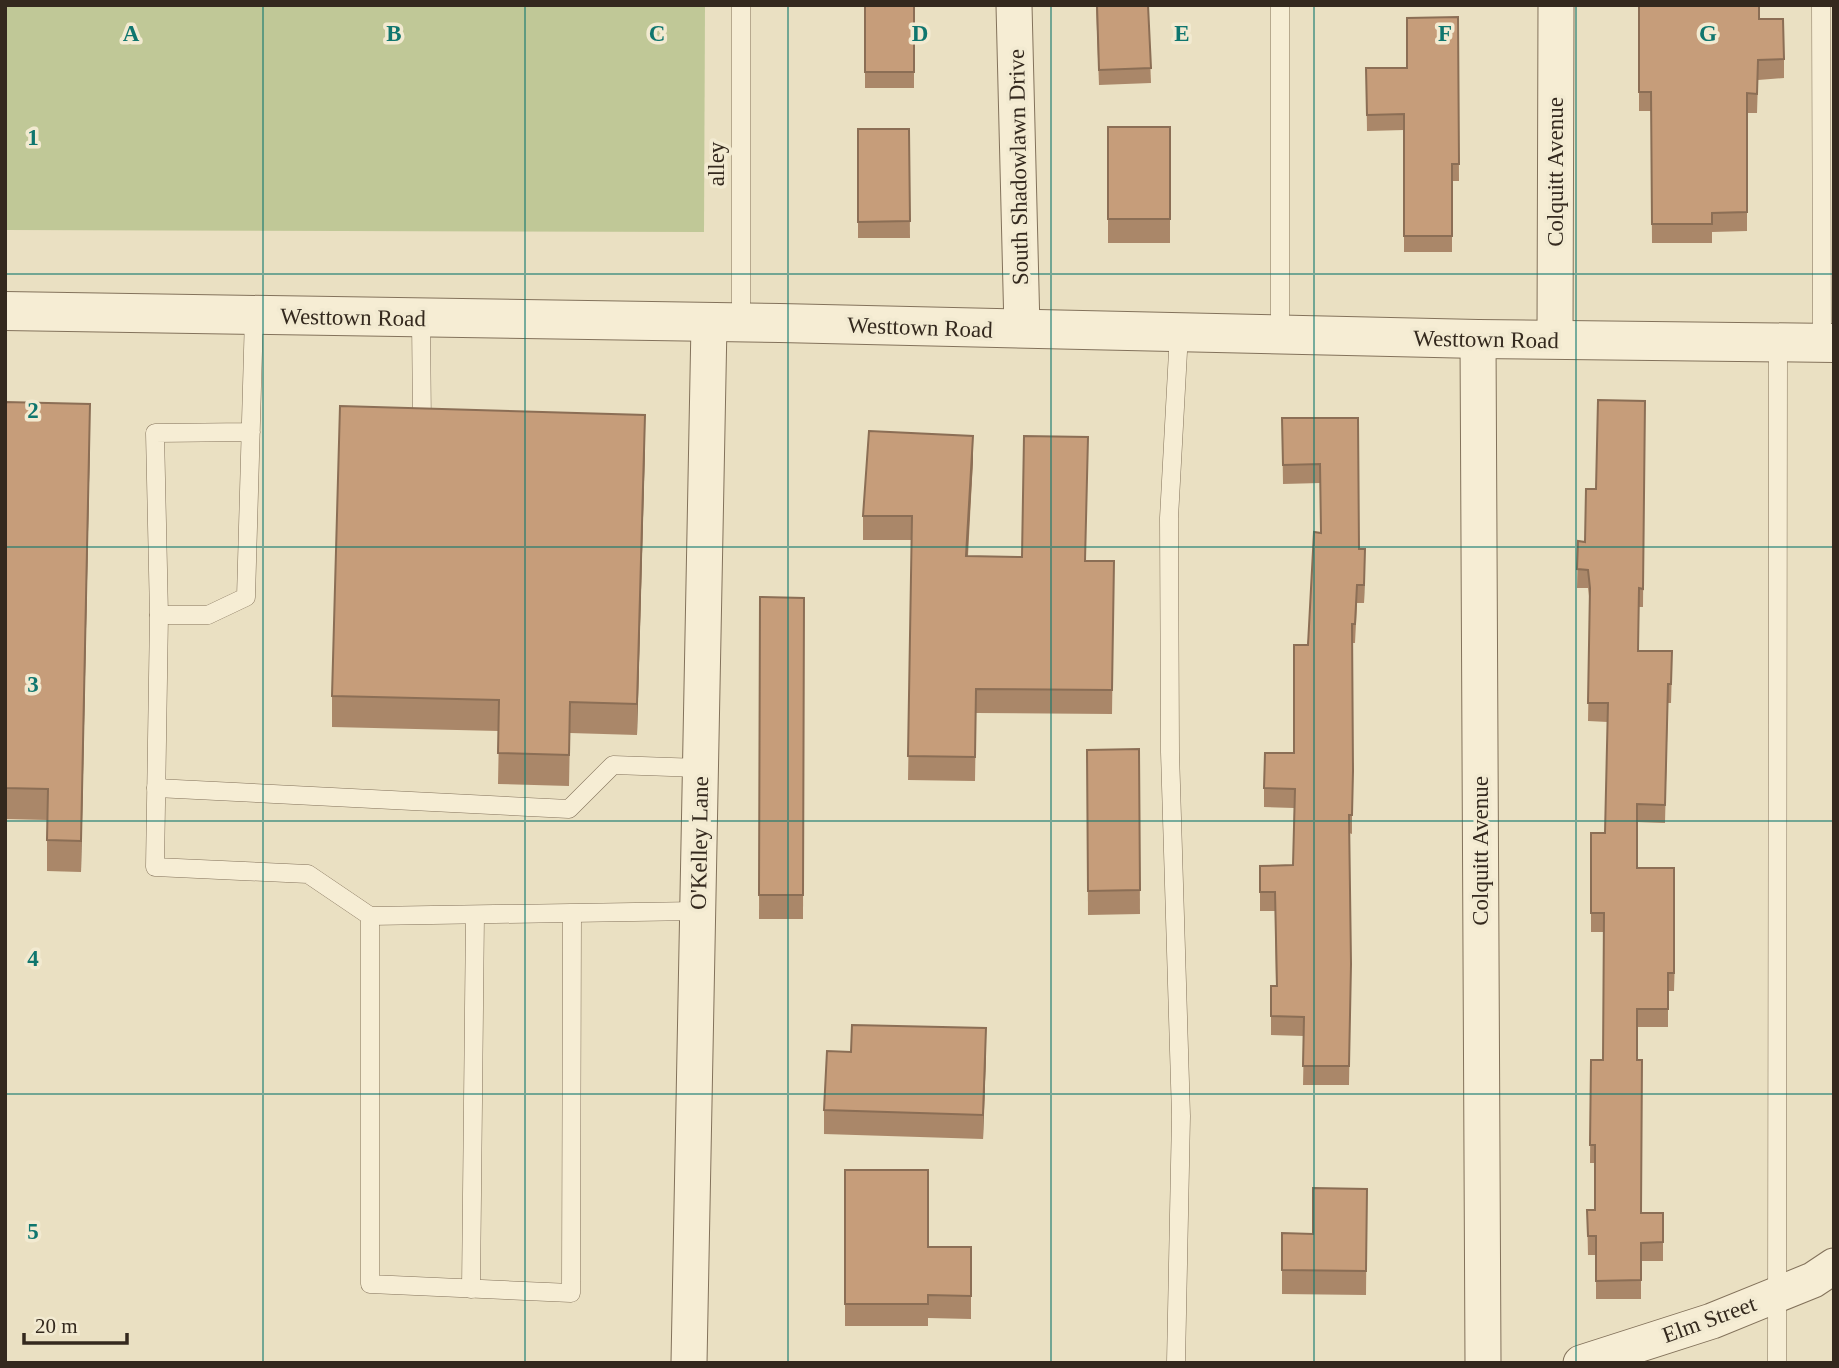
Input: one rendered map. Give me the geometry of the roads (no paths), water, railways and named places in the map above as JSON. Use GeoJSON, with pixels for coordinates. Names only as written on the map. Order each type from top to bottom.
{"type":"FeatureCollection","features":[{"type":"Feature","properties":{"kind":"street","name":"South Shadowlawn Drive"},"geometry":{"type":"LineString","coordinates":[[1014,5],[1022,330]]}},
{"type":"Feature","properties":{"kind":"street","name":"Colquitt Avenue"},"geometry":{"type":"LineString","coordinates":[[1555,339],[1556,5]]}},
{"type":"Feature","properties":{"kind":"street","name":"Westtown Road"},"geometry":{"type":"LineString","coordinates":[[5,311],[1478,339],[1828,343]]}},
{"type":"Feature","properties":{"kind":"street","name":"O'Kelley Lane"},"geometry":{"type":"LineString","coordinates":[[688,1363],[700,768],[725,324]]}},
{"type":"Feature","properties":{"kind":"street","name":"Colquitt Avenue"},"geometry":{"type":"LineString","coordinates":[[1478,339],[1483,1363]]}},
{"type":"Feature","properties":{"kind":"street","name":"Elm Street"},"geometry":{"type":"LineString","coordinates":[[1581,1363],[1712,1321],[1813,1280],[1834,1266]]}},
{"type":"Feature","properties":{"kind":"lane","name":"alley"},"geometry":{"type":"LineString","coordinates":[[725,324],[741,5]]}},
{"type":"Feature","properties":{"kind":"lane"},"geometry":{"type":"LineString","coordinates":[[1280,5],[1280,335]]}},
{"type":"Feature","properties":{"kind":"lane"},"geometry":{"type":"LineString","coordinates":[[1821,5],[1828,343]]}},
{"type":"Feature","properties":{"kind":"lane"},"geometry":{"type":"LineString","coordinates":[[159,615],[208,615],[246,597],[254,316]]}},
{"type":"Feature","properties":{"kind":"lane"},"geometry":{"type":"LineString","coordinates":[[421,319],[422,426]]}},
{"type":"Feature","properties":{"kind":"lane"},"geometry":{"type":"LineString","coordinates":[[1176,1363],[1181,1116],[1170,752],[1169,517],[1179,333]]}},
{"type":"Feature","properties":{"kind":"lane"},"geometry":{"type":"LineString","coordinates":[[1777,1363],[1778,343]]}},
{"type":"Feature","properties":{"kind":"lane"},"geometry":{"type":"LineString","coordinates":[[251,432],[155,433],[159,615],[155,867],[308,874],[370,916],[697,911]]}},
{"type":"Feature","properties":{"kind":"lane"},"geometry":{"type":"LineString","coordinates":[[156,788],[569,809],[613,765],[700,768]]}},
{"type":"Feature","properties":{"kind":"lane"},"geometry":{"type":"LineString","coordinates":[[370,916],[370,1284],[571,1293],[572,914]]}},
{"type":"Feature","properties":{"kind":"lane"},"geometry":{"type":"LineString","coordinates":[[471,1289],[475,915]]}}]}
